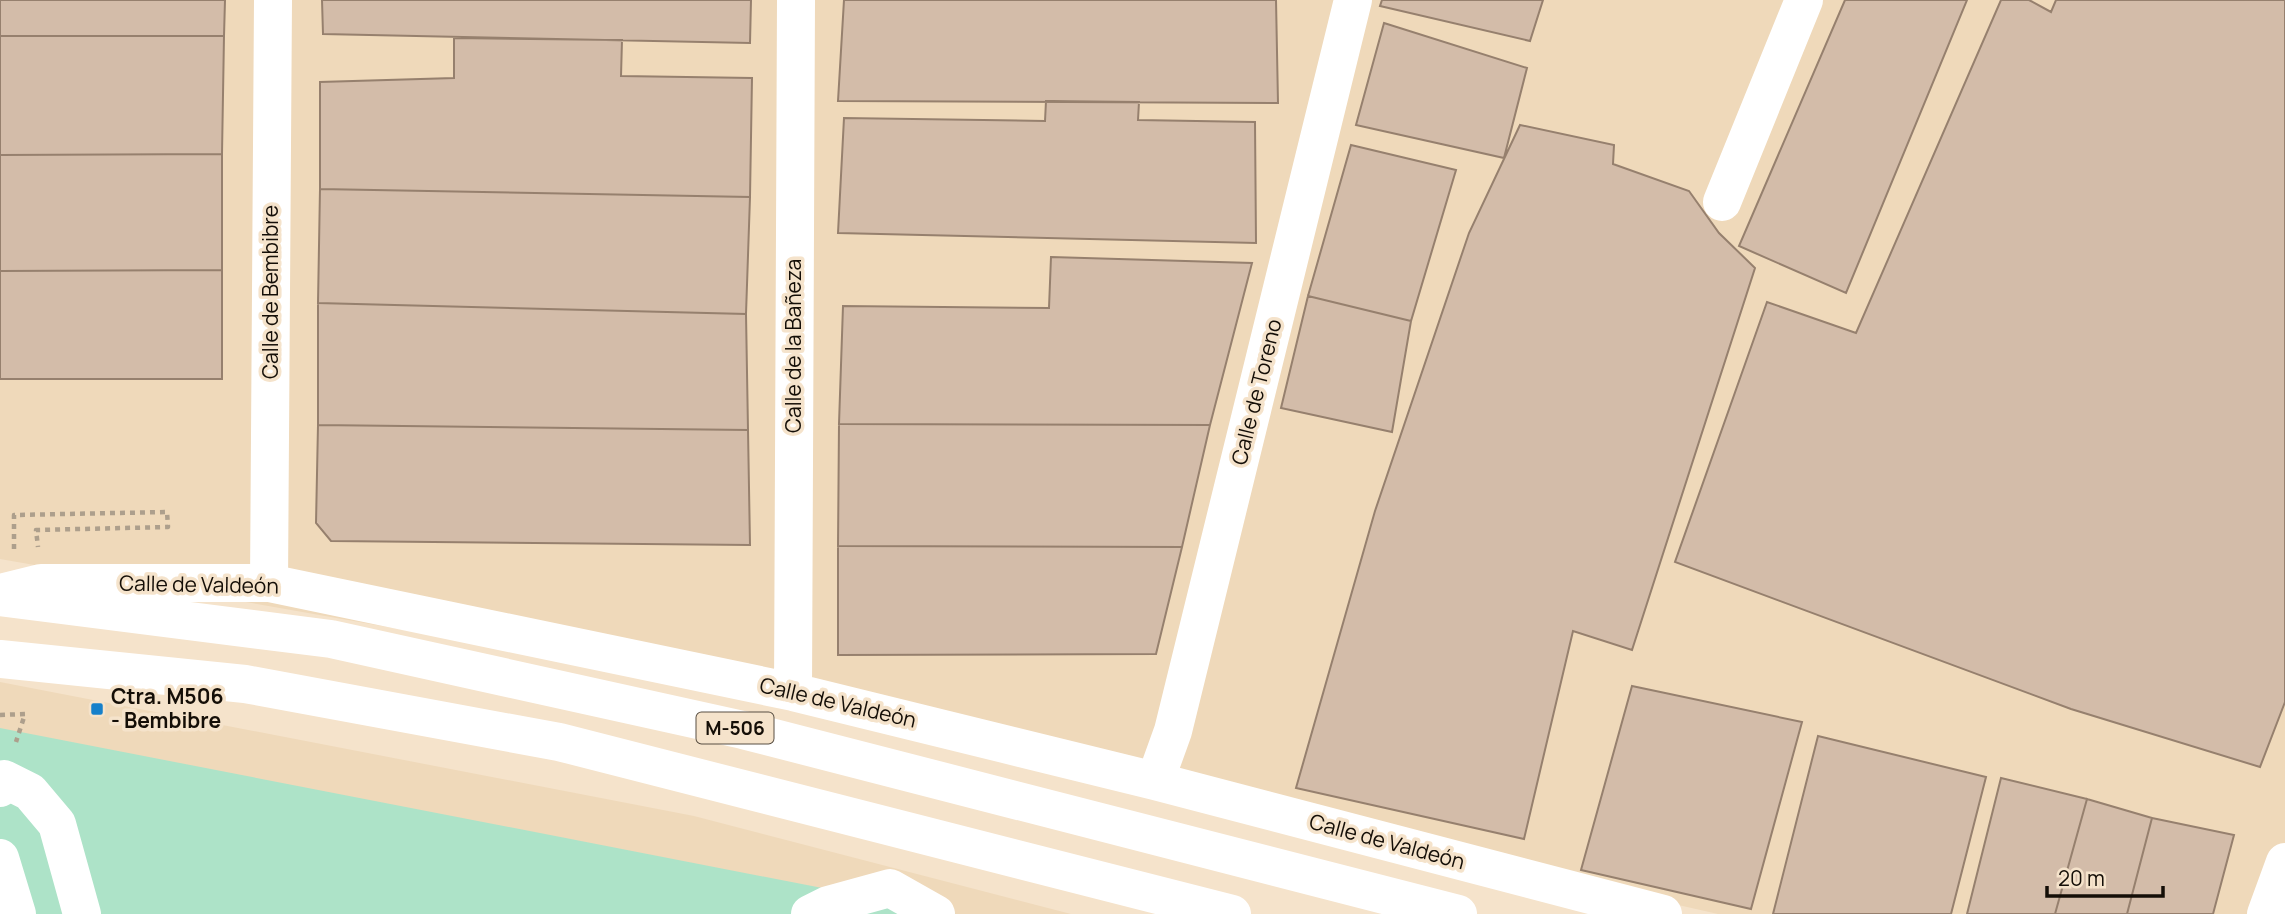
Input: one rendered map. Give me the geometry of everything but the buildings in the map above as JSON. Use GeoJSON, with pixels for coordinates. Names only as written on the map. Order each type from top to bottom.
{"type":"FeatureCollection","features":[{"type":"Feature","properties":{"kind":"main road","name":"Calle de Bembibre"},"geometry":{"type":"LineString","coordinates":[[269,583],[273,0]]}},
{"type":"Feature","properties":{"kind":"main road","name":"Calle de la Bañeza"},"geometry":{"type":"LineString","coordinates":[[793,692],[796,0]]}},
{"type":"Feature","properties":{"kind":"main road","name":"Calle de Toreno"},"geometry":{"type":"LineString","coordinates":[[1155,781],[1173,731],[1353,0]]}},
{"type":"Feature","properties":{"kind":"main road"},"geometry":{"type":"LineString","coordinates":[[1722,202],[1804,0]]}},
{"type":"Feature","properties":{"kind":"main road","name":"Calle de Valdeón"},"geometry":{"type":"LineString","coordinates":[[0,595],[41,583],[269,583],[793,692],[1155,781],[1663,914]]}},
{"type":"Feature","properties":{"kind":"main road","name":"M-506"},"geometry":{"type":"LineString","coordinates":[[0,595],[331,639],[743,730],[1458,914]]}},
{"type":"Feature","properties":{"kind":"main road"},"geometry":{"type":"LineString","coordinates":[[0,659],[245,684],[559,742],[1232,914]]}},
{"type":"Feature","properties":{"kind":"main road"},"geometry":{"type":"LineString","coordinates":[[2,784],[30,792],[57,824],[82,914]]}},
{"type":"Feature","properties":{"kind":"main road"},"geometry":{"type":"LineString","coordinates":[[0,858],[17,914]]}},
{"type":"Feature","properties":{"kind":"main road"},"geometry":{"type":"LineString","coordinates":[[2266,914],[2285,862]]}},
{"type":"Feature","properties":{"kind":"main road"},"geometry":{"type":"LineString","coordinates":[[810,914],[828,905],[890,888],[936,914]]}},
{"type":"Feature","properties":{"kind":"path"},"geometry":{"type":"LineString","coordinates":[[0,715],[26,714],[2,784]]}},
{"type":"Feature","properties":{"kind":"shaded area"},"geometry":{"type":"Polygon","coordinates":[[[0,0],[2285,0],[2285,914],[1718,914],[679,678],[0,559],[0,0]]]}},
{"type":"Feature","properties":{"kind":"shaded area"},"geometry":{"type":"Polygon","coordinates":[[[0,682],[694,816],[1071,914],[0,914],[0,682]]]}},
{"type":"Feature","properties":{"kind":"green space"},"geometry":{"type":"Polygon","coordinates":[[[0,728],[956,914],[0,914],[0,728]]]}},
{"type":"Feature","properties":{"kind":"place","name":"Ctra. M506 - Bembibre"},"geometry":{"type":"Point","coordinates":[97,709]}}]}
